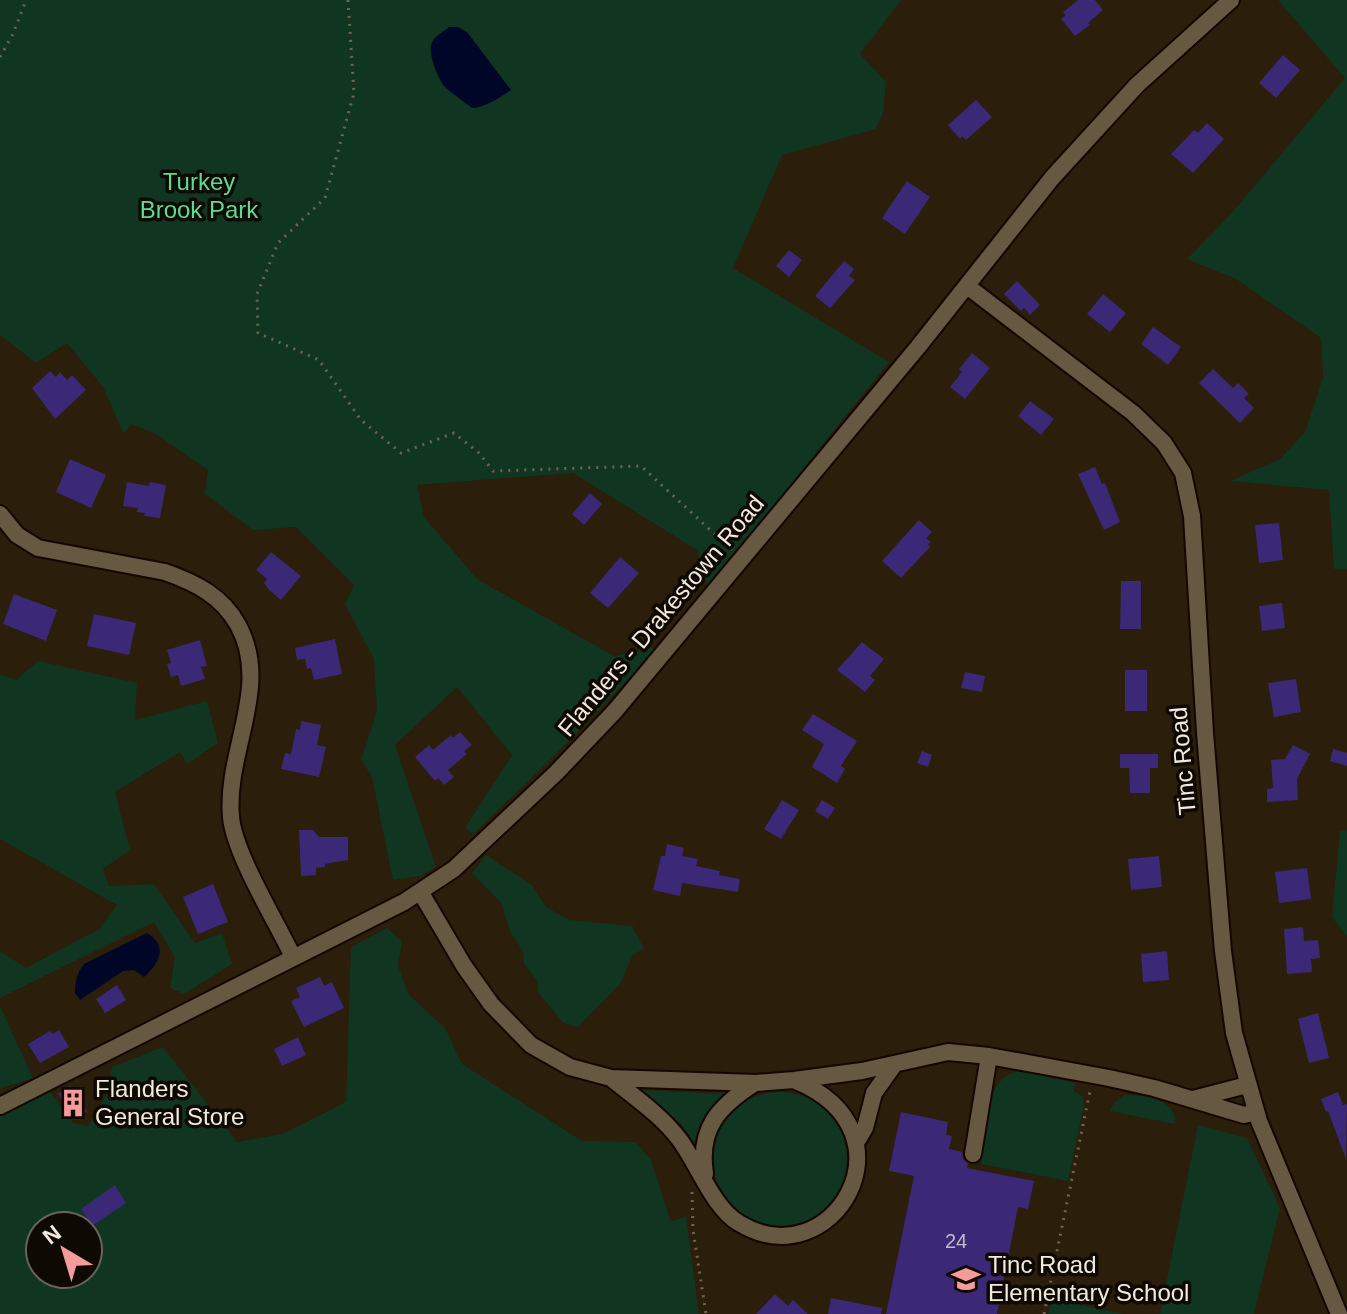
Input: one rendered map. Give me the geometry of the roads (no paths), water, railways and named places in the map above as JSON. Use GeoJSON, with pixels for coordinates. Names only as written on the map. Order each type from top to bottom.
{"type":"FeatureCollection","features":[{"type":"Feature","properties":{"kind":"street","name":"Flanders - Drakestown Road"},"geometry":{"type":"LineString","coordinates":[[0,1106],[421,893],[454,869],[582,747],[615,711],[967,286],[1036,196],[1100,124],[1137,85],[1231,0]]}},
{"type":"Feature","properties":{"kind":"street","name":"Tinc Road"},"geometry":{"type":"LineString","coordinates":[[967,286],[1133,413],[1164,443],[1183,473],[1192,516],[1200,679],[1228,997],[1236,1045],[1256,1112],[1339,1314]]}},
{"type":"Feature","properties":{"kind":"street"},"geometry":{"type":"LineString","coordinates":[[0,514],[17,535],[38,548],[165,572],[212,594],[233,615],[249,648],[252,674],[233,768],[230,793],[233,831],[293,957]]}},
{"type":"Feature","properties":{"kind":"street"},"geometry":{"type":"LineString","coordinates":[[421,893],[472,979],[521,1036],[555,1060],[611,1078],[756,1083],[894,1065],[948,1052],[989,1056],[1093,1075],[1193,1099],[1244,1115],[1256,1112]]}},
{"type":"Feature","properties":{"kind":"street"},"geometry":{"type":"LineString","coordinates":[[973,1154],[989,1056]]}},
{"type":"Feature","properties":{"kind":"street"},"geometry":{"type":"LineString","coordinates":[[856,1143],[865,1128],[874,1093],[894,1065]]}},
{"type":"Feature","properties":{"kind":"street"},"geometry":{"type":"LineString","coordinates":[[611,1078],[679,1138],[715,1200],[737,1222],[763,1233],[793,1234],[821,1223],[844,1202],[856,1173],[856,1143],[851,1126],[835,1104],[813,1088],[794,1080]]}},
{"type":"Feature","properties":{"kind":"street"},"geometry":{"type":"LineString","coordinates":[[706,1180],[704,1146],[714,1118],[733,1097],[756,1083]]}},
{"type":"Feature","properties":{"kind":"street"},"geometry":{"type":"LineString","coordinates":[[1193,1099],[1247,1085]]}},
{"type":"Feature","properties":{"kind":"water"},"geometry":{"type":"Polygon","coordinates":[[[449,27],[458,27],[467,32],[511,90],[487,104],[472,108],[446,88],[435,68],[431,45],[449,27]]]}},
{"type":"Feature","properties":{"kind":"water"},"geometry":{"type":"Polygon","coordinates":[[[147,933],[158,943],[159,949],[158,960],[150,972],[144,977],[134,970],[123,971],[80,1000],[75,993],[75,985],[84,964],[147,933]]]}},
{"type":"Feature","properties":{"kind":"place","name":"Flanders General Store"},"geometry":{"type":"Point","coordinates":[73,1103]}},
{"type":"Feature","properties":{"kind":"place","name":"Tinc Road Elementary School"},"geometry":{"type":"Point","coordinates":[966,1279]}},
{"type":"Feature","properties":{"kind":"park label","name":"Turkey Brook Park"},"geometry":{"type":"Point","coordinates":[199,196]}}]}
